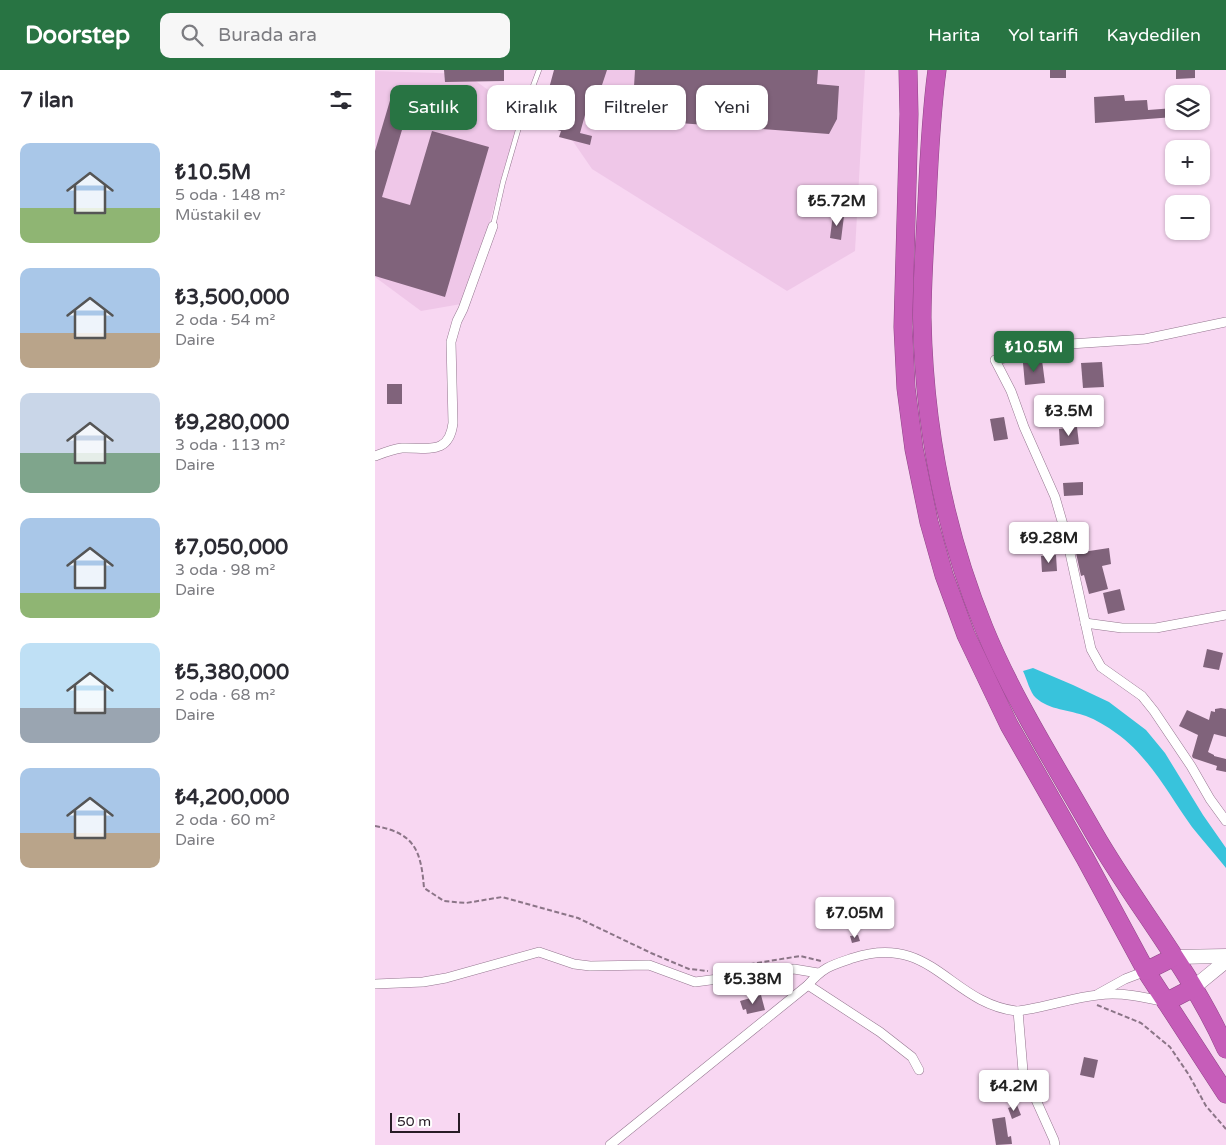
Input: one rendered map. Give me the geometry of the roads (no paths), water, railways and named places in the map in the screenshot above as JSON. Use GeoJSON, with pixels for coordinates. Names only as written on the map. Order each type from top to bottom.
{"type":"FeatureCollection","features":[{"type":"Feature","properties":{"kind":"highway"},"geometry":{"type":"LineString","coordinates":[[908,70],[909,134],[903,327],[906,388],[914,449],[929,522],[944,575],[966,635],[1009,725],[1085,858],[1146,971],[1226,1094]]}},
{"type":"Feature","properties":{"kind":"highway"},"geometry":{"type":"LineString","coordinates":[[937,70],[932,106],[922,317],[931,440],[947,514],[961,565],[983,628],[1024,711],[1102,847],[1212,1018],[1226,1049]]}},
{"type":"Feature","properties":{"kind":"highway"},"geometry":{"type":"LineString","coordinates":[[1146,971],[1174,957]]}},
{"type":"Feature","properties":{"kind":"highway"},"geometry":{"type":"LineString","coordinates":[[1166,1002],[1193,988]]}},
{"type":"Feature","properties":{"kind":"street"},"geometry":{"type":"LineString","coordinates":[[375,456],[399,448],[436,448],[446,443],[451,436],[453,423],[451,342],[457,321],[493,226]]}},
{"type":"Feature","properties":{"kind":"street"},"geometry":{"type":"LineString","coordinates":[[1226,322],[1145,338],[1070,344],[995,360],[1011,391],[1024,427],[1055,497],[1066,535],[1091,649],[1101,667],[1142,696],[1179,748],[1209,800],[1226,821]]}},
{"type":"Feature","properties":{"kind":"street"},"geometry":{"type":"LineString","coordinates":[[1085,623],[1122,628],[1156,628],[1226,615]]}},
{"type":"Feature","properties":{"kind":"street"},"geometry":{"type":"LineString","coordinates":[[375,984],[423,982],[446,978],[539,952],[573,964],[590,966],[649,965],[695,982],[794,969],[818,973]]}},
{"type":"Feature","properties":{"kind":"street"},"geometry":{"type":"LineString","coordinates":[[610,1145],[808,985],[818,973],[829,966],[862,955],[887,952],[906,954],[984,1000],[998,1007],[1018,1011],[1098,994],[1125,979],[1146,971]]}},
{"type":"Feature","properties":{"kind":"street"},"geometry":{"type":"LineString","coordinates":[[1174,957],[1226,956]]}},
{"type":"Feature","properties":{"kind":"street"},"geometry":{"type":"LineString","coordinates":[[1193,988],[1226,961]]}},
{"type":"Feature","properties":{"kind":"street"},"geometry":{"type":"LineString","coordinates":[[808,985],[880,1032],[912,1057],[919,1070]]}},
{"type":"Feature","properties":{"kind":"street"},"geometry":{"type":"LineString","coordinates":[[1098,994],[1133,995],[1166,1002]]}},
{"type":"Feature","properties":{"kind":"street"},"geometry":{"type":"LineString","coordinates":[[1018,1011],[1023,1071],[1055,1140],[1055,1145]]}},
{"type":"Feature","properties":{"kind":"lane"},"geometry":{"type":"LineString","coordinates":[[493,226],[503,182],[523,113],[539,70]]}},
{"type":"Feature","properties":{"kind":"water"},"geometry":{"type":"Polygon","coordinates":[[[1033,668],[1109,702],[1146,730],[1165,753],[1203,815],[1226,848],[1226,868],[1192,827],[1148,764],[1128,742],[1094,719],[1047,705],[1034,696],[1023,671],[1033,668]]]}}]}
